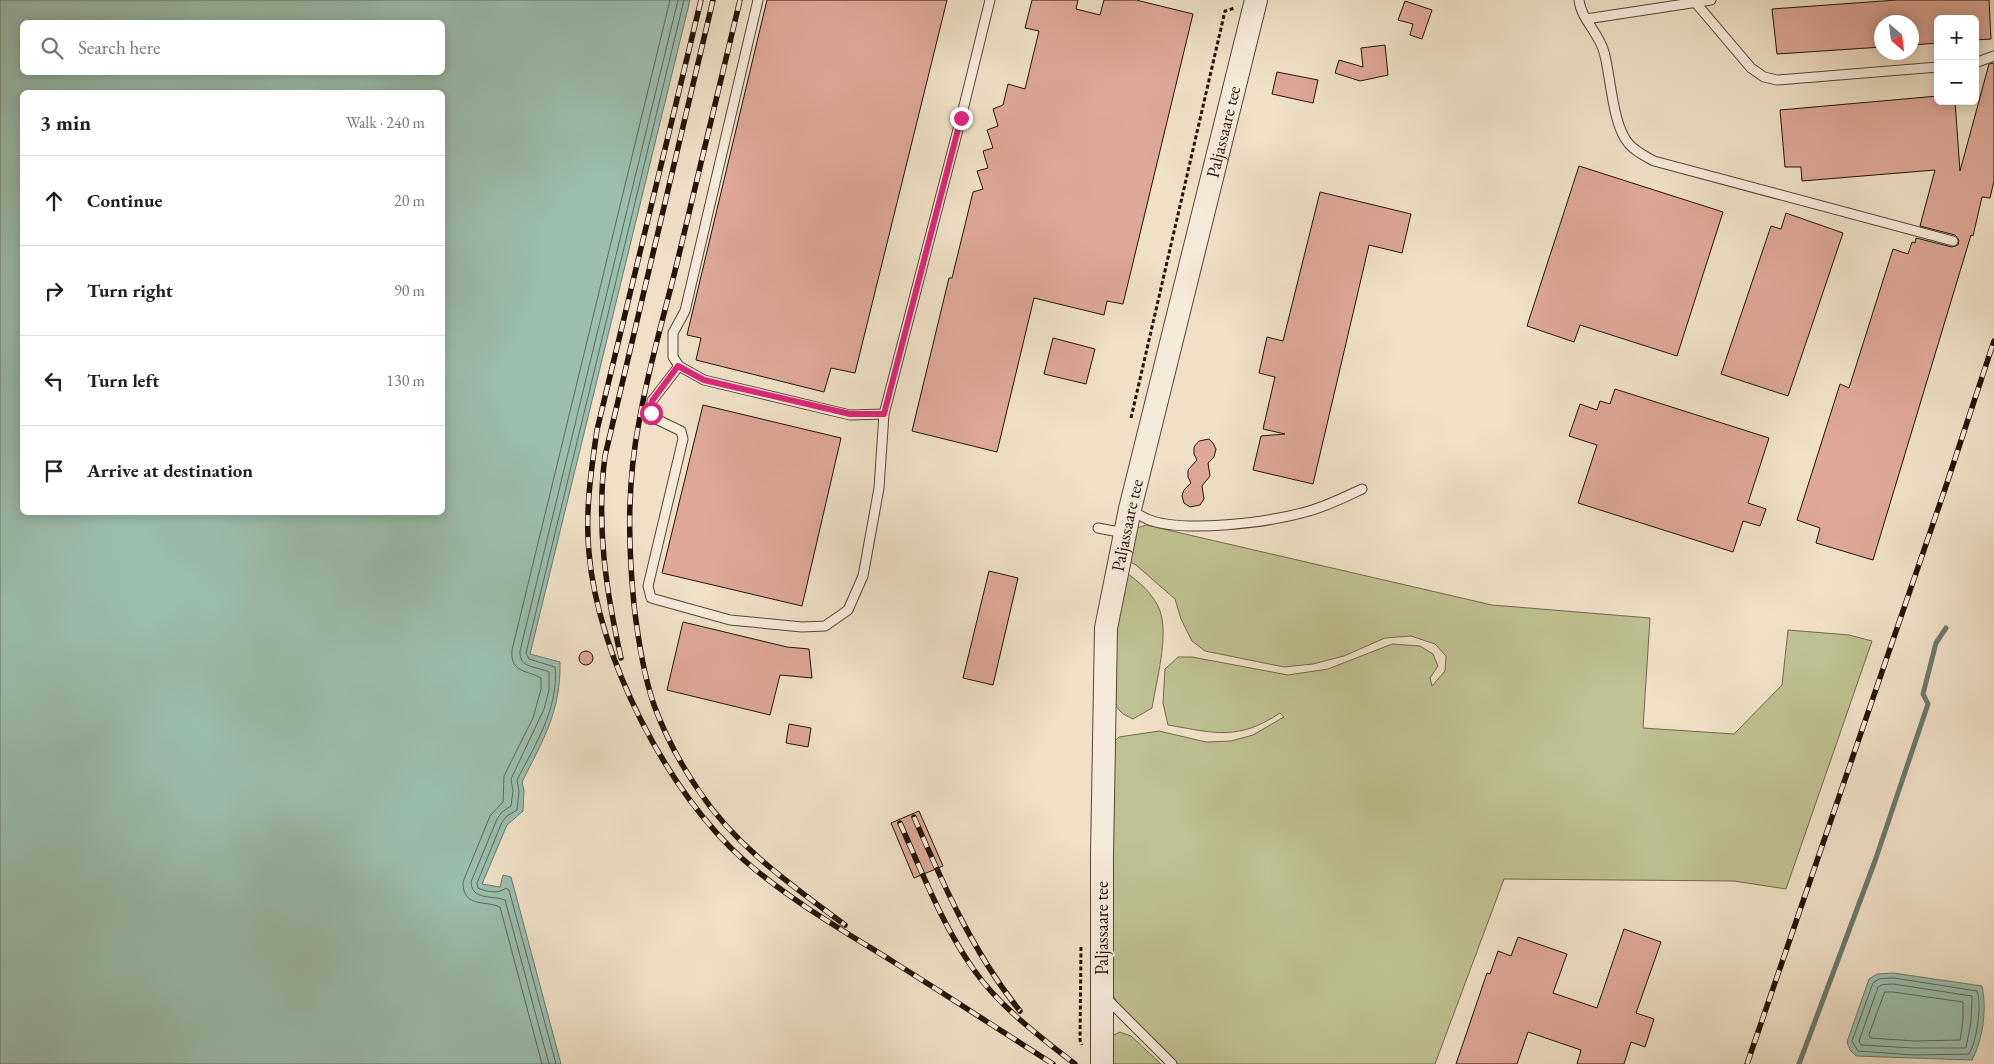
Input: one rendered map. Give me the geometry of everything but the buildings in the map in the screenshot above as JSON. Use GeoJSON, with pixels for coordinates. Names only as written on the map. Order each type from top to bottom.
{"type":"FeatureCollection","features":[{"type":"Feature","properties":{"kind":"street","name":"Paljassaare tee"},"geometry":{"type":"LineString","coordinates":[[1102,1064],[1102,856],[1106,628],[1124,533],[1256,0]]}},
{"type":"Feature","properties":{"kind":"lane"},"geometry":{"type":"LineString","coordinates":[[758,0],[685,311],[673,333],[673,357],[678,366],[704,380],[850,414],[884,414]]}},
{"type":"Feature","properties":{"kind":"lane"},"geometry":{"type":"LineString","coordinates":[[678,366],[652,401],[651,413],[656,419],[681,431],[683,439],[648,586],[651,598],[730,620],[802,627],[825,626],[848,610],[863,576],[878,488],[884,414],[990,0]]}},
{"type":"Feature","properties":{"kind":"lane"},"geometry":{"type":"LineString","coordinates":[[1579,0],[1586,19],[1596,34],[1604,52],[1620,128],[1628,143],[1640,153],[1654,161],[1953,241]]}},
{"type":"Feature","properties":{"kind":"lane"},"geometry":{"type":"LineString","coordinates":[[1586,19],[1711,0]]}},
{"type":"Feature","properties":{"kind":"lane"},"geometry":{"type":"LineString","coordinates":[[1695,2],[1751,68],[1764,77],[1777,80],[1934,67]]}},
{"type":"Feature","properties":{"kind":"lane"},"geometry":{"type":"LineString","coordinates":[[1979,62],[1994,56]]}},
{"type":"Feature","properties":{"kind":"lane"},"geometry":{"type":"LineString","coordinates":[[1130,510],[1148,520],[1182,526],[1225,524],[1310,511],[1362,489]]}},
{"type":"Feature","properties":{"kind":"lane"},"geometry":{"type":"LineString","coordinates":[[1098,528],[1124,533]]}},
{"type":"Feature","properties":{"kind":"lane"},"geometry":{"type":"LineString","coordinates":[[1103,995],[1172,1064]]}},
{"type":"Feature","properties":{"kind":"shaded area"},"geometry":{"type":"Polygon","coordinates":[[[1146,525],[1492,605],[1650,618],[1643,728],[1734,734],[1782,685],[1788,630],[1849,635],[1872,641],[1786,889],[1734,881],[1504,879],[1435,1064],[1178,1064],[1129,1019],[1114,997],[1109,985],[1111,744],[1119,737],[1159,731],[1206,742],[1231,741],[1253,735],[1284,717],[1280,713],[1251,728],[1226,732],[1213,732],[1168,725],[1163,703],[1165,669],[1178,657],[1192,657],[1288,675],[1328,669],[1392,644],[1420,646],[1433,654],[1438,666],[1430,678],[1432,686],[1445,671],[1446,656],[1435,644],[1411,636],[1385,638],[1344,656],[1313,664],[1284,667],[1205,651],[1192,641],[1181,619],[1175,599],[1136,565],[1126,560],[1137,528],[1146,525]]]}},
{"type":"Feature","properties":{"kind":"shaded area"},"geometry":{"type":"Polygon","coordinates":[[[1124,571],[1150,594],[1157,605],[1160,611],[1163,633],[1159,672],[1152,708],[1133,719],[1120,711],[1114,701],[1111,685],[1112,644],[1124,571]]]}},
{"type":"Feature","properties":{"kind":"shaded area"},"geometry":{"type":"Polygon","coordinates":[[[1120,1032],[1131,1036],[1161,1064],[1110,1064],[1110,1037],[1120,1032]]]}},
{"type":"Feature","properties":{"kind":"water"},"geometry":{"type":"Polygon","coordinates":[[[0,0],[690,0],[530,654],[560,662],[560,680],[554,710],[544,738],[522,782],[524,791],[523,811],[507,825],[482,884],[500,887],[503,875],[511,877],[561,1064],[0,1064],[0,0]]]}},
{"type":"Feature","properties":{"kind":"water"},"geometry":{"type":"Polygon","coordinates":[[[1893,973],[1982,986],[1984,1004],[1983,1024],[1979,1043],[1972,1060],[1856,1056],[1850,1050],[1847,1042],[1869,979],[1877,974],[1893,973]]]}},
{"type":"Feature","properties":{"kind":"waterway"},"geometry":{"type":"LineString","coordinates":[[1799,1064],[1875,861],[1928,704],[1923,694],[1936,643],[1946,628]]}},
{"type":"Feature","properties":{"kind":"railway"},"geometry":{"type":"LineString","coordinates":[[701,0],[597,430],[589,492],[588,538],[595,593],[606,635],[622,678],[641,720],[664,761],[689,799],[716,833],[745,861],[780,889],[817,914],[1053,1064]]}},
{"type":"Feature","properties":{"kind":"railway"},"geometry":{"type":"LineString","coordinates":[[621,658],[607,583],[602,533],[602,482],[605,456],[713,0]]}},
{"type":"Feature","properties":{"kind":"railway"},"geometry":{"type":"LineString","coordinates":[[740,0],[639,422],[632,468],[630,514],[634,605],[641,656],[654,705],[668,739],[692,781],[714,811],[748,848],[845,925]]}},
{"type":"Feature","properties":{"kind":"railway"},"geometry":{"type":"LineString","coordinates":[[1747,1064],[1994,341]]}},
{"type":"Feature","properties":{"kind":"railway"},"geometry":{"type":"LineString","coordinates":[[914,817],[948,893],[973,942],[1003,989],[1020,1011]]}},
{"type":"Feature","properties":{"kind":"railway"},"geometry":{"type":"LineString","coordinates":[[900,823],[942,917],[974,970],[995,996],[1034,1032],[1075,1064]]}},
{"type":"Feature","properties":{"kind":"route"},"geometry":{"type":"LineString","coordinates":[[651,413],[652,401],[678,366],[704,380],[850,414],[884,414],[961,118]]}}]}
